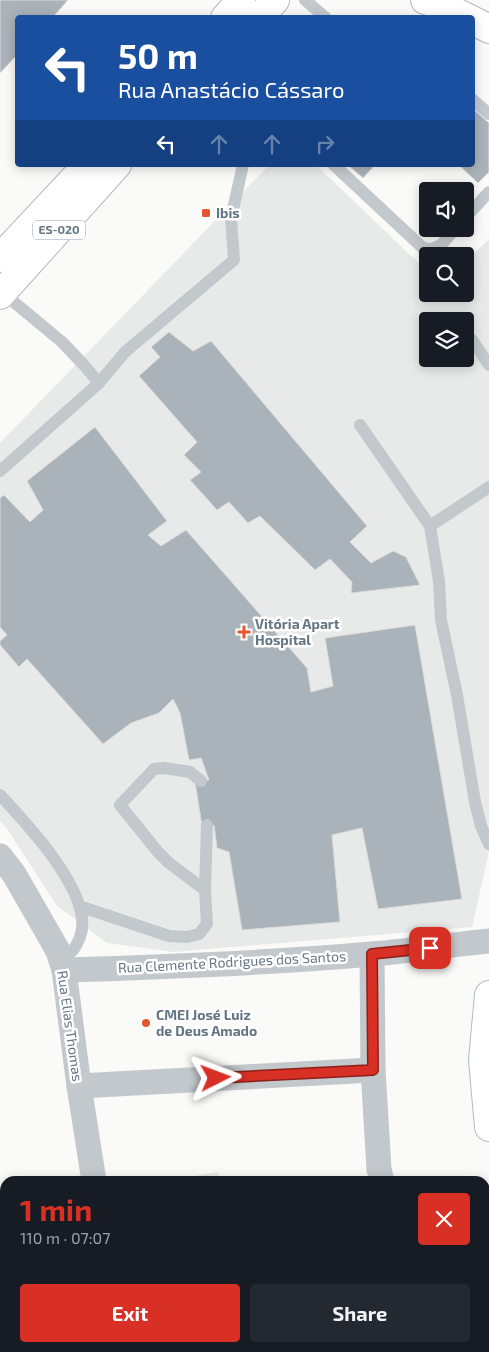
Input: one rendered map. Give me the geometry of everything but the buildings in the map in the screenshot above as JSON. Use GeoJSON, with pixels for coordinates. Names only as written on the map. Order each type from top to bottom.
{"type":"FeatureCollection","features":[{"type":"Feature","properties":{"kind":"main road"},"geometry":{"type":"LineString","coordinates":[[228,15],[241,0]]}},
{"type":"Feature","properties":{"kind":"main road"},"geometry":{"type":"LineString","coordinates":[[262,15],[276,0]]}},
{"type":"Feature","properties":{"kind":"main road"},"geometry":{"type":"LineString","coordinates":[[425,0],[462,15]]}},
{"type":"Feature","properties":{"kind":"main road"},"geometry":{"type":"LineString","coordinates":[[475,22],[489,29]]}},
{"type":"Feature","properties":{"kind":"main road","name":"ES-020"},"geometry":{"type":"LineString","coordinates":[[0,258],[85,167]]}},
{"type":"Feature","properties":{"kind":"main road","name":"ES-020"},"geometry":{"type":"LineString","coordinates":[[1,294],[115,167]]}},
{"type":"Feature","properties":{"kind":"main road"},"geometry":{"type":"LineString","coordinates":[[489,995],[483,1060],[489,1127]]}},
{"type":"Feature","properties":{"kind":"street","name":"Rua Elias Thomas"},"geometry":{"type":"LineString","coordinates":[[0,856],[14,874],[58,951],[62,964],[93,1176]]}},
{"type":"Feature","properties":{"kind":"street","name":"Rua Clemente Rodrigues dos Santos"},"geometry":{"type":"LineString","coordinates":[[62,964],[168,967],[372,954],[489,941]]}},
{"type":"Feature","properties":{"kind":"street"},"geometry":{"type":"LineString","coordinates":[[372,954],[373,1070],[381,1176]]}},
{"type":"Feature","properties":{"kind":"street"},"geometry":{"type":"LineString","coordinates":[[79,1086],[373,1070]]}},
{"type":"Feature","properties":{"kind":"lane"},"geometry":{"type":"LineString","coordinates":[[305,0],[322,15]]}},
{"type":"Feature","properties":{"kind":"lane"},"geometry":{"type":"LineString","coordinates":[[475,102],[489,114]]}},
{"type":"Feature","properties":{"kind":"lane"},"geometry":{"type":"LineString","coordinates":[[0,471],[99,383],[125,352],[234,260],[231,218],[242,167]]}},
{"type":"Feature","properties":{"kind":"lane"},"geometry":{"type":"LineString","coordinates":[[336,167],[423,248],[431,249],[441,245],[448,237]]}},
{"type":"Feature","properties":{"kind":"lane"},"geometry":{"type":"LineString","coordinates":[[474,208],[489,192]]}},
{"type":"Feature","properties":{"kind":"lane"},"geometry":{"type":"LineString","coordinates":[[1,294],[62,342],[99,383]]}},
{"type":"Feature","properties":{"kind":"lane"},"geometry":{"type":"LineString","coordinates":[[474,343],[489,364]]}},
{"type":"Feature","properties":{"kind":"lane"},"geometry":{"type":"LineString","coordinates":[[360,425],[430,526],[438,581],[441,620],[481,826],[489,844]]}},
{"type":"Feature","properties":{"kind":"lane"},"geometry":{"type":"LineString","coordinates":[[430,526],[489,487]]}},
{"type":"Feature","properties":{"kind":"lane"},"geometry":{"type":"LineString","coordinates":[[201,781],[190,772],[164,768],[154,769],[120,805],[158,852],[169,863],[205,890]]}},
{"type":"Feature","properties":{"kind":"lane"},"geometry":{"type":"LineString","coordinates":[[3,797],[56,860],[70,883],[79,906],[82,918],[81,933],[75,948],[68,954],[62,964]]}},
{"type":"Feature","properties":{"kind":"lane"},"geometry":{"type":"LineString","coordinates":[[79,906],[169,936],[187,937],[199,934],[207,924],[205,890],[207,825]]}},
{"type":"Feature","properties":{"kind":"shaded area","name":"Vitória Apart Hospital"},"geometry":{"type":"Polygon","coordinates":[[[267,167],[318,167],[419,263],[419,302],[474,302],[474,253],[489,239],[489,851],[472,927],[174,952],[107,943],[57,906],[6,827],[0,821],[0,443],[267,167]]]}},
{"type":"Feature","properties":{"kind":"shaded area"},"geometry":{"type":"Polygon","coordinates":[[[218,1172],[219,1176],[195,1176],[218,1172]]]}},
{"type":"Feature","properties":{"kind":"place","name":"Ibis"},"geometry":{"type":"Point","coordinates":[206,213]}},
{"type":"Feature","properties":{"kind":"place","name":"Vitória Apart Hospital"},"geometry":{"type":"Point","coordinates":[244,632]}},
{"type":"Feature","properties":{"kind":"place","name":"CMEI José Luiz de Deus Amado"},"geometry":{"type":"Point","coordinates":[146,1023]}},
{"type":"Feature","properties":{"kind":"route"},"geometry":{"type":"LineString","coordinates":[[216,1078],[373,1070],[372,954],[430,948]]}}]}
